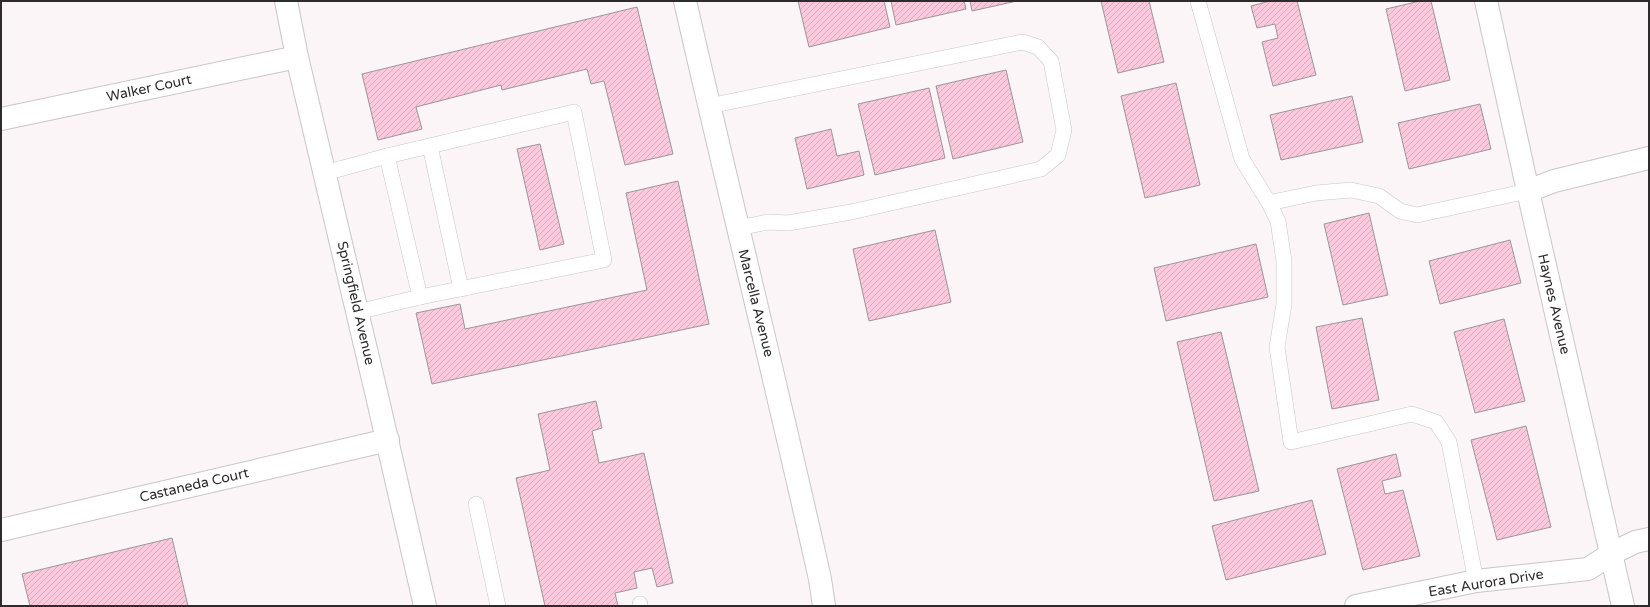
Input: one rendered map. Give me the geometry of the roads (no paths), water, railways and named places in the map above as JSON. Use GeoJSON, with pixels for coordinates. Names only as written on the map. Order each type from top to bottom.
{"type":"FeatureCollection","features":[{"type":"Feature","properties":{"kind":"street","name":"Springfield Avenue"},"geometry":{"type":"LineString","coordinates":[[286,1],[297,57],[388,440],[425,606]]}},
{"type":"Feature","properties":{"kind":"street","name":"Marcella Avenue"},"geometry":{"type":"LineString","coordinates":[[685,1],[778,394],[820,579],[824,606]]}},
{"type":"Feature","properties":{"kind":"street","name":"Haynes Avenue"},"geometry":{"type":"LineString","coordinates":[[1486,1],[1623,606]]}},
{"type":"Feature","properties":{"kind":"street","name":"Walker Court"},"geometry":{"type":"LineString","coordinates":[[1,119],[297,57]]}},
{"type":"Feature","properties":{"kind":"street"},"geometry":{"type":"LineString","coordinates":[[1528,191],[1554,181],[1649,158]]}},
{"type":"Feature","properties":{"kind":"street","name":"Castaneda Court"},"geometry":{"type":"LineString","coordinates":[[1,530],[388,440]]}},
{"type":"Feature","properties":{"kind":"street","name":"East Aurora Drive"},"geometry":{"type":"LineString","coordinates":[[1356,606],[1476,581],[1588,569],[1611,554],[1635,542],[1649,539]]}},
{"type":"Feature","properties":{"kind":"lane"},"geometry":{"type":"LineString","coordinates":[[1198,1],[1242,159],[1269,202],[1278,221],[1284,261],[1284,304],[1277,347],[1291,442],[1412,414],[1436,422],[1449,442],[1476,581]]}},
{"type":"Feature","properties":{"kind":"lane"},"geometry":{"type":"LineString","coordinates":[[709,106],[1022,42],[1038,47],[1051,61],[1064,130],[1058,155],[1041,169],[851,212],[788,223],[768,222],[738,228]]}},
{"type":"Feature","properties":{"kind":"lane"},"geometry":{"type":"LineString","coordinates":[[325,173],[387,156],[574,112],[604,260],[420,297],[357,312]]}},
{"type":"Feature","properties":{"kind":"lane"},"geometry":{"type":"LineString","coordinates":[[430,146],[462,289]]}},
{"type":"Feature","properties":{"kind":"lane"},"geometry":{"type":"LineString","coordinates":[[387,156],[420,297]]}},
{"type":"Feature","properties":{"kind":"lane"},"geometry":{"type":"LineString","coordinates":[[1269,202],[1316,193],[1351,190],[1379,196],[1400,211],[1417,215],[1528,191]]}},
{"type":"Feature","properties":{"kind":"lane"},"geometry":{"type":"LineString","coordinates":[[476,504],[498,606]]}}]}
